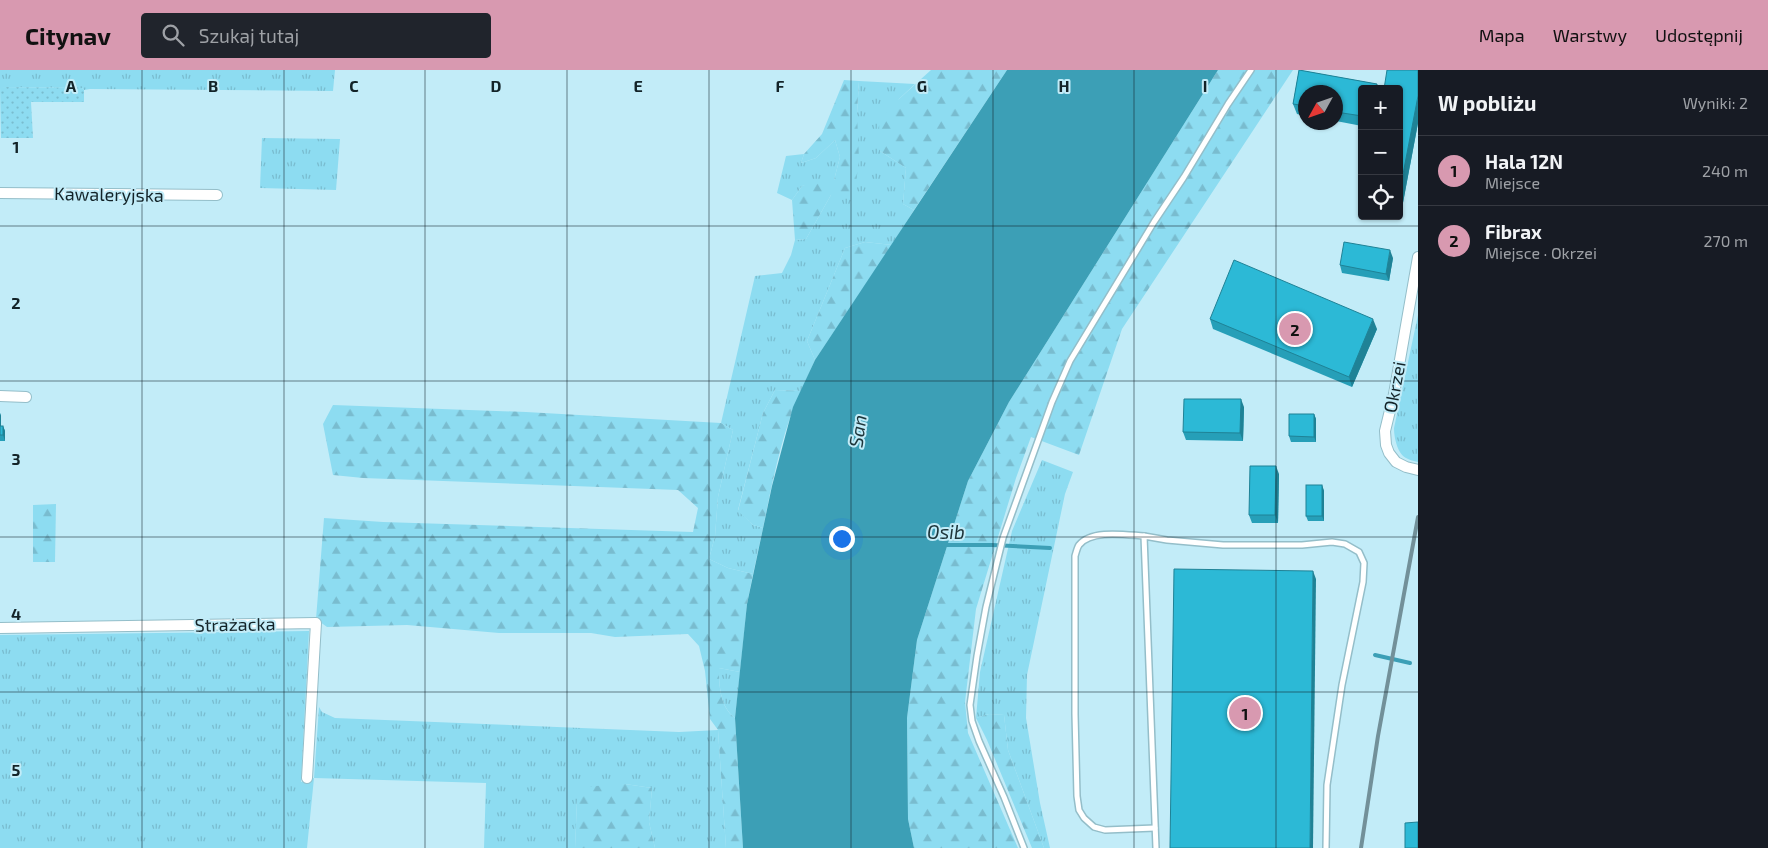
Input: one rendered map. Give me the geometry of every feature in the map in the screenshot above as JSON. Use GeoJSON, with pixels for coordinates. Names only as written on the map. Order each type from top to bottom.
{"type":"FeatureCollection","features":[{"type":"Feature","properties":{"kind":"street","name":"Kawaleryjska"},"geometry":{"type":"LineString","coordinates":[[0,192],[217,194]]}},
{"type":"Feature","properties":{"kind":"street","name":"Okrzei"},"geometry":{"type":"LineString","coordinates":[[1418,257],[1394,394],[1385,431],[1386,445],[1396,462],[1418,470]]}},
{"type":"Feature","properties":{"kind":"street"},"geometry":{"type":"LineString","coordinates":[[0,396],[26,397]]}},
{"type":"Feature","properties":{"kind":"street","name":"Strażacka"},"geometry":{"type":"LineString","coordinates":[[0,628],[316,623],[307,778]]}},
{"type":"Feature","properties":{"kind":"lane"},"geometry":{"type":"LineString","coordinates":[[1024,848],[979,741],[972,721],[970,705],[978,648],[998,554],[1052,402],[1070,361],[1154,222],[1251,70]]}},
{"type":"Feature","properties":{"kind":"lane"},"geometry":{"type":"LineString","coordinates":[[1155,828],[1106,830],[1094,826],[1084,818],[1079,810],[1075,714],[1075,556],[1079,545],[1087,538],[1099,534],[1144,536],[1224,545],[1332,542],[1345,544],[1359,552],[1364,563],[1364,582],[1342,685],[1327,785],[1326,848]]}},
{"type":"Feature","properties":{"kind":"lane"},"geometry":{"type":"LineString","coordinates":[[1144,536],[1156,848]]}},
{"type":"Feature","properties":{"kind":"green space"},"geometry":{"type":"Polygon","coordinates":[[[0,70],[335,70],[333,91],[84,90],[82,88],[0,87],[0,70]]]}},
{"type":"Feature","properties":{"kind":"green space"},"geometry":{"type":"Polygon","coordinates":[[[931,70],[1007,70],[914,210],[903,204],[906,168],[880,151],[879,121],[899,99],[931,70]]]}},
{"type":"Feature","properties":{"kind":"green space"},"geometry":{"type":"Polygon","coordinates":[[[1218,70],[1293,70],[1122,329],[1079,455],[1031,437],[1016,478],[976,609],[965,702],[968,733],[1018,848],[914,848],[908,819],[907,718],[917,640],[968,481],[1009,402],[1218,70]]]}},
{"type":"Feature","properties":{"kind":"green space"},"geometry":{"type":"Polygon","coordinates":[[[844,80],[859,81],[857,114],[859,159],[855,192],[831,195],[806,239],[795,240],[792,200],[802,186],[822,179],[834,180],[840,157],[835,140],[816,158],[801,163],[804,154],[822,134],[844,80]]]}},
{"type":"Feature","properties":{"kind":"green space"},"geometry":{"type":"Polygon","coordinates":[[[859,81],[915,84],[899,99],[880,151],[906,168],[903,204],[914,210],[892,245],[865,242],[845,248],[807,341],[815,360],[801,391],[775,390],[763,413],[738,510],[753,525],[763,528],[753,574],[728,568],[709,559],[715,536],[718,497],[733,430],[721,423],[755,276],[782,273],[791,255],[795,240],[806,239],[831,195],[857,114],[859,81]]]}},
{"type":"Feature","properties":{"kind":"green space"},"geometry":{"type":"Polygon","coordinates":[[[0,87],[82,88],[84,90],[84,102],[31,102],[33,138],[1,138],[0,87]]]}},
{"type":"Feature","properties":{"kind":"green space"},"geometry":{"type":"Polygon","coordinates":[[[262,138],[340,139],[336,190],[260,188],[262,138]]]}},
{"type":"Feature","properties":{"kind":"green space"},"geometry":{"type":"Polygon","coordinates":[[[835,140],[840,157],[834,180],[802,186],[792,200],[777,193],[786,156],[804,154],[801,163],[816,158],[835,140]]]}},
{"type":"Feature","properties":{"kind":"green space"},"geometry":{"type":"Polygon","coordinates":[[[865,242],[892,245],[815,360],[807,341],[845,248],[865,242]]]}},
{"type":"Feature","properties":{"kind":"green space"},"geometry":{"type":"Polygon","coordinates":[[[1418,315],[1418,462],[1407,459],[1400,452],[1395,440],[1394,428],[1418,315]]]}},
{"type":"Feature","properties":{"kind":"green space"},"geometry":{"type":"Polygon","coordinates":[[[775,390],[801,391],[783,440],[763,528],[753,525],[738,511],[763,413],[775,390]]]}},
{"type":"Feature","properties":{"kind":"green space"},"geometry":{"type":"Polygon","coordinates":[[[333,405],[526,412],[721,423],[733,430],[718,497],[715,536],[709,559],[728,568],[753,574],[747,604],[740,672],[719,668],[721,696],[726,708],[735,718],[743,848],[726,848],[718,730],[710,719],[705,671],[699,646],[688,634],[615,637],[591,633],[499,633],[407,625],[327,627],[316,619],[324,518],[383,522],[693,532],[698,508],[678,490],[363,478],[333,475],[323,424],[333,405]]]}},
{"type":"Feature","properties":{"kind":"green space"},"geometry":{"type":"Polygon","coordinates":[[[1042,460],[1073,472],[1065,494],[1027,675],[1026,718],[1040,803],[1050,848],[1044,848],[1008,750],[1004,715],[989,714],[976,718],[980,672],[1012,531],[1042,460]]]}},
{"type":"Feature","properties":{"kind":"green space"},"geometry":{"type":"Polygon","coordinates":[[[56,504],[55,562],[33,562],[33,505],[56,504]]]}},
{"type":"Feature","properties":{"kind":"green space"},"geometry":{"type":"Polygon","coordinates":[[[309,631],[301,782],[314,778],[307,848],[0,848],[0,635],[309,631]]]}},
{"type":"Feature","properties":{"kind":"green space"},"geometry":{"type":"Polygon","coordinates":[[[719,668],[740,672],[735,718],[726,708],[721,696],[719,668]]]}},
{"type":"Feature","properties":{"kind":"green space"},"geometry":{"type":"Polygon","coordinates":[[[319,707],[322,712],[335,718],[679,732],[718,730],[726,848],[655,848],[649,822],[652,788],[625,784],[577,800],[575,848],[484,848],[486,783],[314,778],[319,707]]]}},
{"type":"Feature","properties":{"kind":"green space"},"geometry":{"type":"Polygon","coordinates":[[[989,714],[1004,715],[1008,750],[1044,848],[1032,848],[976,718],[989,714]]]}},
{"type":"Feature","properties":{"kind":"green space"},"geometry":{"type":"Polygon","coordinates":[[[625,784],[652,788],[649,822],[655,848],[575,848],[577,800],[581,787],[625,784]]]}},
{"type":"Feature","properties":{"kind":"water","name":"San"},"geometry":{"type":"Polygon","coordinates":[[[1007,70],[1218,70],[1009,402],[968,481],[917,640],[907,718],[908,819],[914,848],[743,848],[735,718],[747,604],[772,486],[793,407],[815,360],[1007,70]]]}},
{"type":"Feature","properties":{"kind":"building"},"geometry":{"type":"Polygon","coordinates":[[[1299,70],[1377,84],[1358,85],[1358,115],[1343,113],[1343,85],[1298,85],[1298,105],[1293,104],[1299,70]]]}},
{"type":"Feature","properties":{"kind":"building"},"geometry":{"type":"Polygon","coordinates":[[[1387,70],[1418,70],[1418,96],[1403,174],[1403,85],[1385,85],[1387,70]]]}},
{"type":"Feature","properties":{"kind":"building"},"geometry":{"type":"Polygon","coordinates":[[[1344,242],[1390,250],[1386,274],[1340,265],[1344,242]]]}},
{"type":"Feature","properties":{"kind":"building"},"geometry":{"type":"Polygon","coordinates":[[[1234,260],[1373,319],[1349,377],[1210,319],[1234,260]]]}},
{"type":"Feature","properties":{"kind":"building"},"geometry":{"type":"Polygon","coordinates":[[[1184,399],[1241,399],[1240,433],[1183,432],[1184,399]]]}},
{"type":"Feature","properties":{"kind":"building"},"geometry":{"type":"Polygon","coordinates":[[[1289,414],[1314,414],[1314,437],[1289,436],[1289,414]]]}},
{"type":"Feature","properties":{"kind":"building"},"geometry":{"type":"Polygon","coordinates":[[[0,426],[3,426],[3,435],[0,435],[0,426]]]}},
{"type":"Feature","properties":{"kind":"building"},"geometry":{"type":"Polygon","coordinates":[[[1250,466],[1276,466],[1275,515],[1249,515],[1250,466]]]}},
{"type":"Feature","properties":{"kind":"building"},"geometry":{"type":"Polygon","coordinates":[[[1306,485],[1322,485],[1322,516],[1306,516],[1306,485]]]}},
{"type":"Feature","properties":{"kind":"building"},"geometry":{"type":"Polygon","coordinates":[[[1174,569],[1313,571],[1310,848],[1170,848],[1174,569]]]}},
{"type":"Feature","properties":{"kind":"building"},"geometry":{"type":"Polygon","coordinates":[[[1418,822],[1418,848],[1405,848],[1405,823],[1418,822]]]}},
{"type":"Feature","properties":{"kind":"waterway","name":"Osib"},"geometry":{"type":"LineString","coordinates":[[943,545],[1050,548]]}},
{"type":"Feature","properties":{"kind":"waterway","name":"Osib"},"geometry":{"type":"LineString","coordinates":[[1375,655],[1410,663]]}},
{"type":"Feature","properties":{"kind":"railway"},"geometry":{"type":"LineString","coordinates":[[1361,848],[1378,736],[1418,517]]}},
{"type":"Feature","properties":{"kind":"place","name":"Fibrax"},"geometry":{"type":"Point","coordinates":[1295,329]}},
{"type":"Feature","properties":{"kind":"place","name":"Hala 12N"},"geometry":{"type":"Point","coordinates":[1245,713]}}]}
